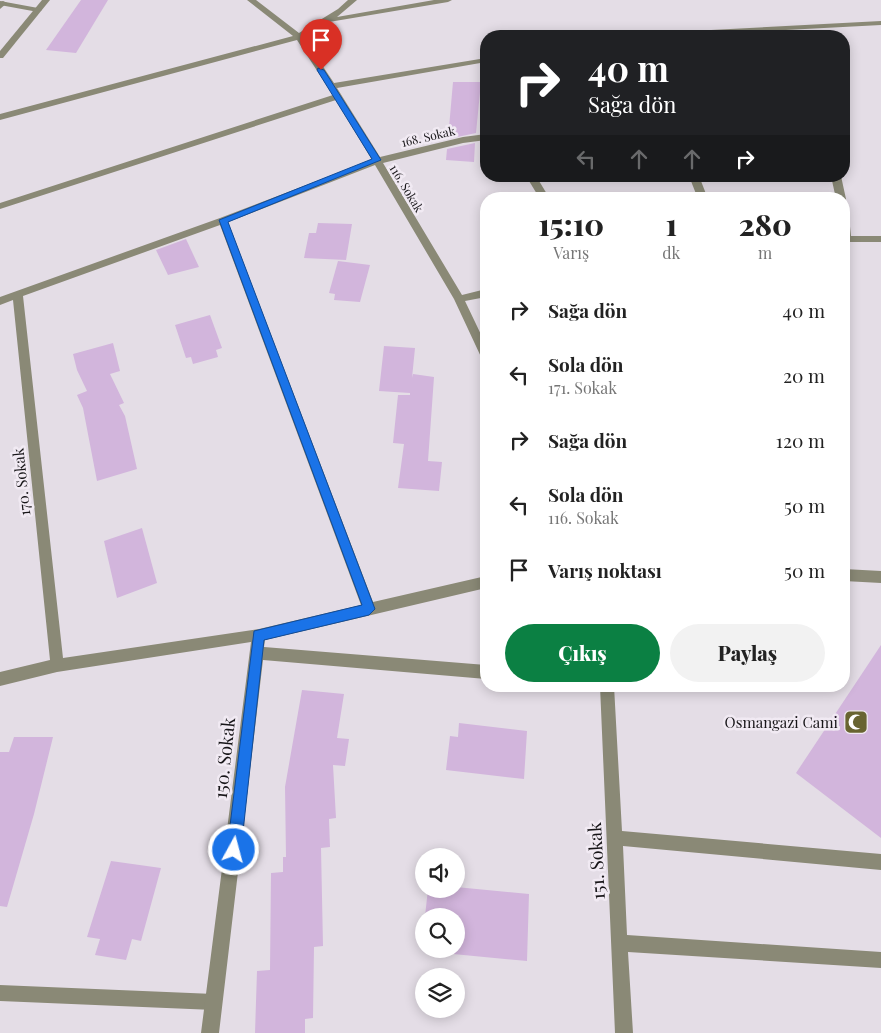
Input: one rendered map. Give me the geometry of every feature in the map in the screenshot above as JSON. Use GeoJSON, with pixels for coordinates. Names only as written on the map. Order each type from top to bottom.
{"type":"FeatureCollection","features":[{"type":"Feature","properties":{"kind":"street"},"geometry":{"type":"LineString","coordinates":[[0,56],[46,0]]}},
{"type":"Feature","properties":{"kind":"street","name":"116. Sokak"},"geometry":{"type":"LineString","coordinates":[[251,0],[299,37],[377,160],[459,299],[480,343]]}},
{"type":"Feature","properties":{"kind":"street"},"geometry":{"type":"LineString","coordinates":[[0,117],[299,37],[341,11],[353,0]]}},
{"type":"Feature","properties":{"kind":"street"},"geometry":{"type":"LineString","coordinates":[[324,22],[448,0]]}},
{"type":"Feature","properties":{"kind":"street"},"geometry":{"type":"LineString","coordinates":[[1,4],[38,10]]}},
{"type":"Feature","properties":{"kind":"street"},"geometry":{"type":"LineString","coordinates":[[733,30],[881,23]]}},
{"type":"Feature","properties":{"kind":"street"},"geometry":{"type":"LineString","coordinates":[[331,86],[480,61]]}},
{"type":"Feature","properties":{"kind":"street"},"geometry":{"type":"LineString","coordinates":[[0,206],[338,96]]}},
{"type":"Feature","properties":{"kind":"street","name":"168. Sokak"},"geometry":{"type":"LineString","coordinates":[[0,301],[223,220],[377,160],[480,138]]}},
{"type":"Feature","properties":{"kind":"street"},"geometry":{"type":"LineString","coordinates":[[223,220],[369,609]]}},
{"type":"Feature","properties":{"kind":"street"},"geometry":{"type":"LineString","coordinates":[[850,241],[881,239]]}},
{"type":"Feature","properties":{"kind":"street"},"geometry":{"type":"LineString","coordinates":[[459,299],[480,294]]}},
{"type":"Feature","properties":{"kind":"street","name":"170. Sokak"},"geometry":{"type":"LineString","coordinates":[[18,295],[58,664]]}},
{"type":"Feature","properties":{"kind":"street"},"geometry":{"type":"LineString","coordinates":[[850,575],[881,577]]}},
{"type":"Feature","properties":{"kind":"street"},"geometry":{"type":"LineString","coordinates":[[0,679],[58,664],[259,635],[480,583]]}},
{"type":"Feature","properties":{"kind":"street","name":"150. Sokak"},"geometry":{"type":"LineString","coordinates":[[210,1033],[259,635]]}},
{"type":"Feature","properties":{"kind":"street"},"geometry":{"type":"LineString","coordinates":[[256,653],[480,672]]}},
{"type":"Feature","properties":{"kind":"street","name":"151. Sokak"},"geometry":{"type":"LineString","coordinates":[[607,692],[624,1033]]}},
{"type":"Feature","properties":{"kind":"street"},"geometry":{"type":"LineString","coordinates":[[615,838],[881,862]]}},
{"type":"Feature","properties":{"kind":"street"},"geometry":{"type":"LineString","coordinates":[[620,943],[881,960]]}},
{"type":"Feature","properties":{"kind":"street"},"geometry":{"type":"LineString","coordinates":[[0,993],[214,1002]]}},
{"type":"Feature","properties":{"kind":"building"},"geometry":{"type":"Polygon","coordinates":[[[81,0],[108,0],[76,53],[46,50],[81,0]]]}},
{"type":"Feature","properties":{"kind":"building"},"geometry":{"type":"Polygon","coordinates":[[[453,82],[480,82],[476,133],[448,139],[453,82]]]}},
{"type":"Feature","properties":{"kind":"building"},"geometry":{"type":"Polygon","coordinates":[[[475,143],[474,162],[446,160],[447,149],[475,143]]]}},
{"type":"Feature","properties":{"kind":"building"},"geometry":{"type":"Polygon","coordinates":[[[318,223],[352,224],[346,260],[304,258],[309,233],[316,233],[318,223]]]}},
{"type":"Feature","properties":{"kind":"building"},"geometry":{"type":"Polygon","coordinates":[[[186,239],[199,267],[168,275],[156,250],[186,239]]]}},
{"type":"Feature","properties":{"kind":"building"},"geometry":{"type":"Polygon","coordinates":[[[338,261],[370,265],[360,302],[334,300],[335,294],[329,293],[338,261]]]}},
{"type":"Feature","properties":{"kind":"building"},"geometry":{"type":"Polygon","coordinates":[[[210,315],[222,348],[216,350],[218,357],[193,364],[191,357],[186,358],[175,325],[210,315]]]}},
{"type":"Feature","properties":{"kind":"building"},"geometry":{"type":"Polygon","coordinates":[[[113,343],[120,371],[110,374],[124,403],[119,405],[125,416],[137,469],[97,481],[83,408],[77,395],[87,391],[77,370],[73,354],[113,343]]]}},
{"type":"Feature","properties":{"kind":"building"},"geometry":{"type":"Polygon","coordinates":[[[384,346],[415,348],[412,378],[413,374],[434,377],[428,461],[442,462],[439,491],[398,488],[404,444],[393,443],[398,395],[410,395],[410,393],[379,391],[384,346]]]}},
{"type":"Feature","properties":{"kind":"building"},"geometry":{"type":"Polygon","coordinates":[[[142,528],[157,583],[117,598],[104,541],[142,528]]]}},
{"type":"Feature","properties":{"kind":"building","name":"Osmangazi Cami"},"geometry":{"type":"Polygon","coordinates":[[[881,645],[881,838],[796,773],[881,645]]]}},
{"type":"Feature","properties":{"kind":"building"},"geometry":{"type":"Polygon","coordinates":[[[302,690],[344,694],[337,738],[349,739],[345,766],[333,765],[336,818],[329,819],[330,847],[321,848],[323,946],[314,947],[313,1018],[305,1019],[305,1033],[255,1033],[257,971],[270,970],[271,873],[283,872],[283,857],[286,857],[285,787],[302,690]]]}},
{"type":"Feature","properties":{"kind":"building"},"geometry":{"type":"Polygon","coordinates":[[[459,723],[527,731],[524,779],[446,770],[450,736],[458,737],[459,723]]]}},
{"type":"Feature","properties":{"kind":"building"},"geometry":{"type":"Polygon","coordinates":[[[14,737],[53,737],[34,814],[7,907],[0,906],[0,752],[9,752],[14,737]]]}},
{"type":"Feature","properties":{"kind":"building"},"geometry":{"type":"Polygon","coordinates":[[[111,861],[161,868],[141,941],[132,939],[126,960],[95,955],[100,939],[87,937],[111,861]]]}},
{"type":"Feature","properties":{"kind":"building"},"geometry":{"type":"Polygon","coordinates":[[[465,888],[529,894],[527,961],[465,955],[465,908],[426,908],[427,898],[465,898],[465,888]]]}},
{"type":"Feature","properties":{"kind":"place","name":"Osmangazi Cami"},"geometry":{"type":"Point","coordinates":[856,722]}},
{"type":"Feature","properties":{"kind":"route"},"geometry":{"type":"LineString","coordinates":[[234,850],[259,635],[369,609],[223,220],[377,160],[321,70]]}}]}
